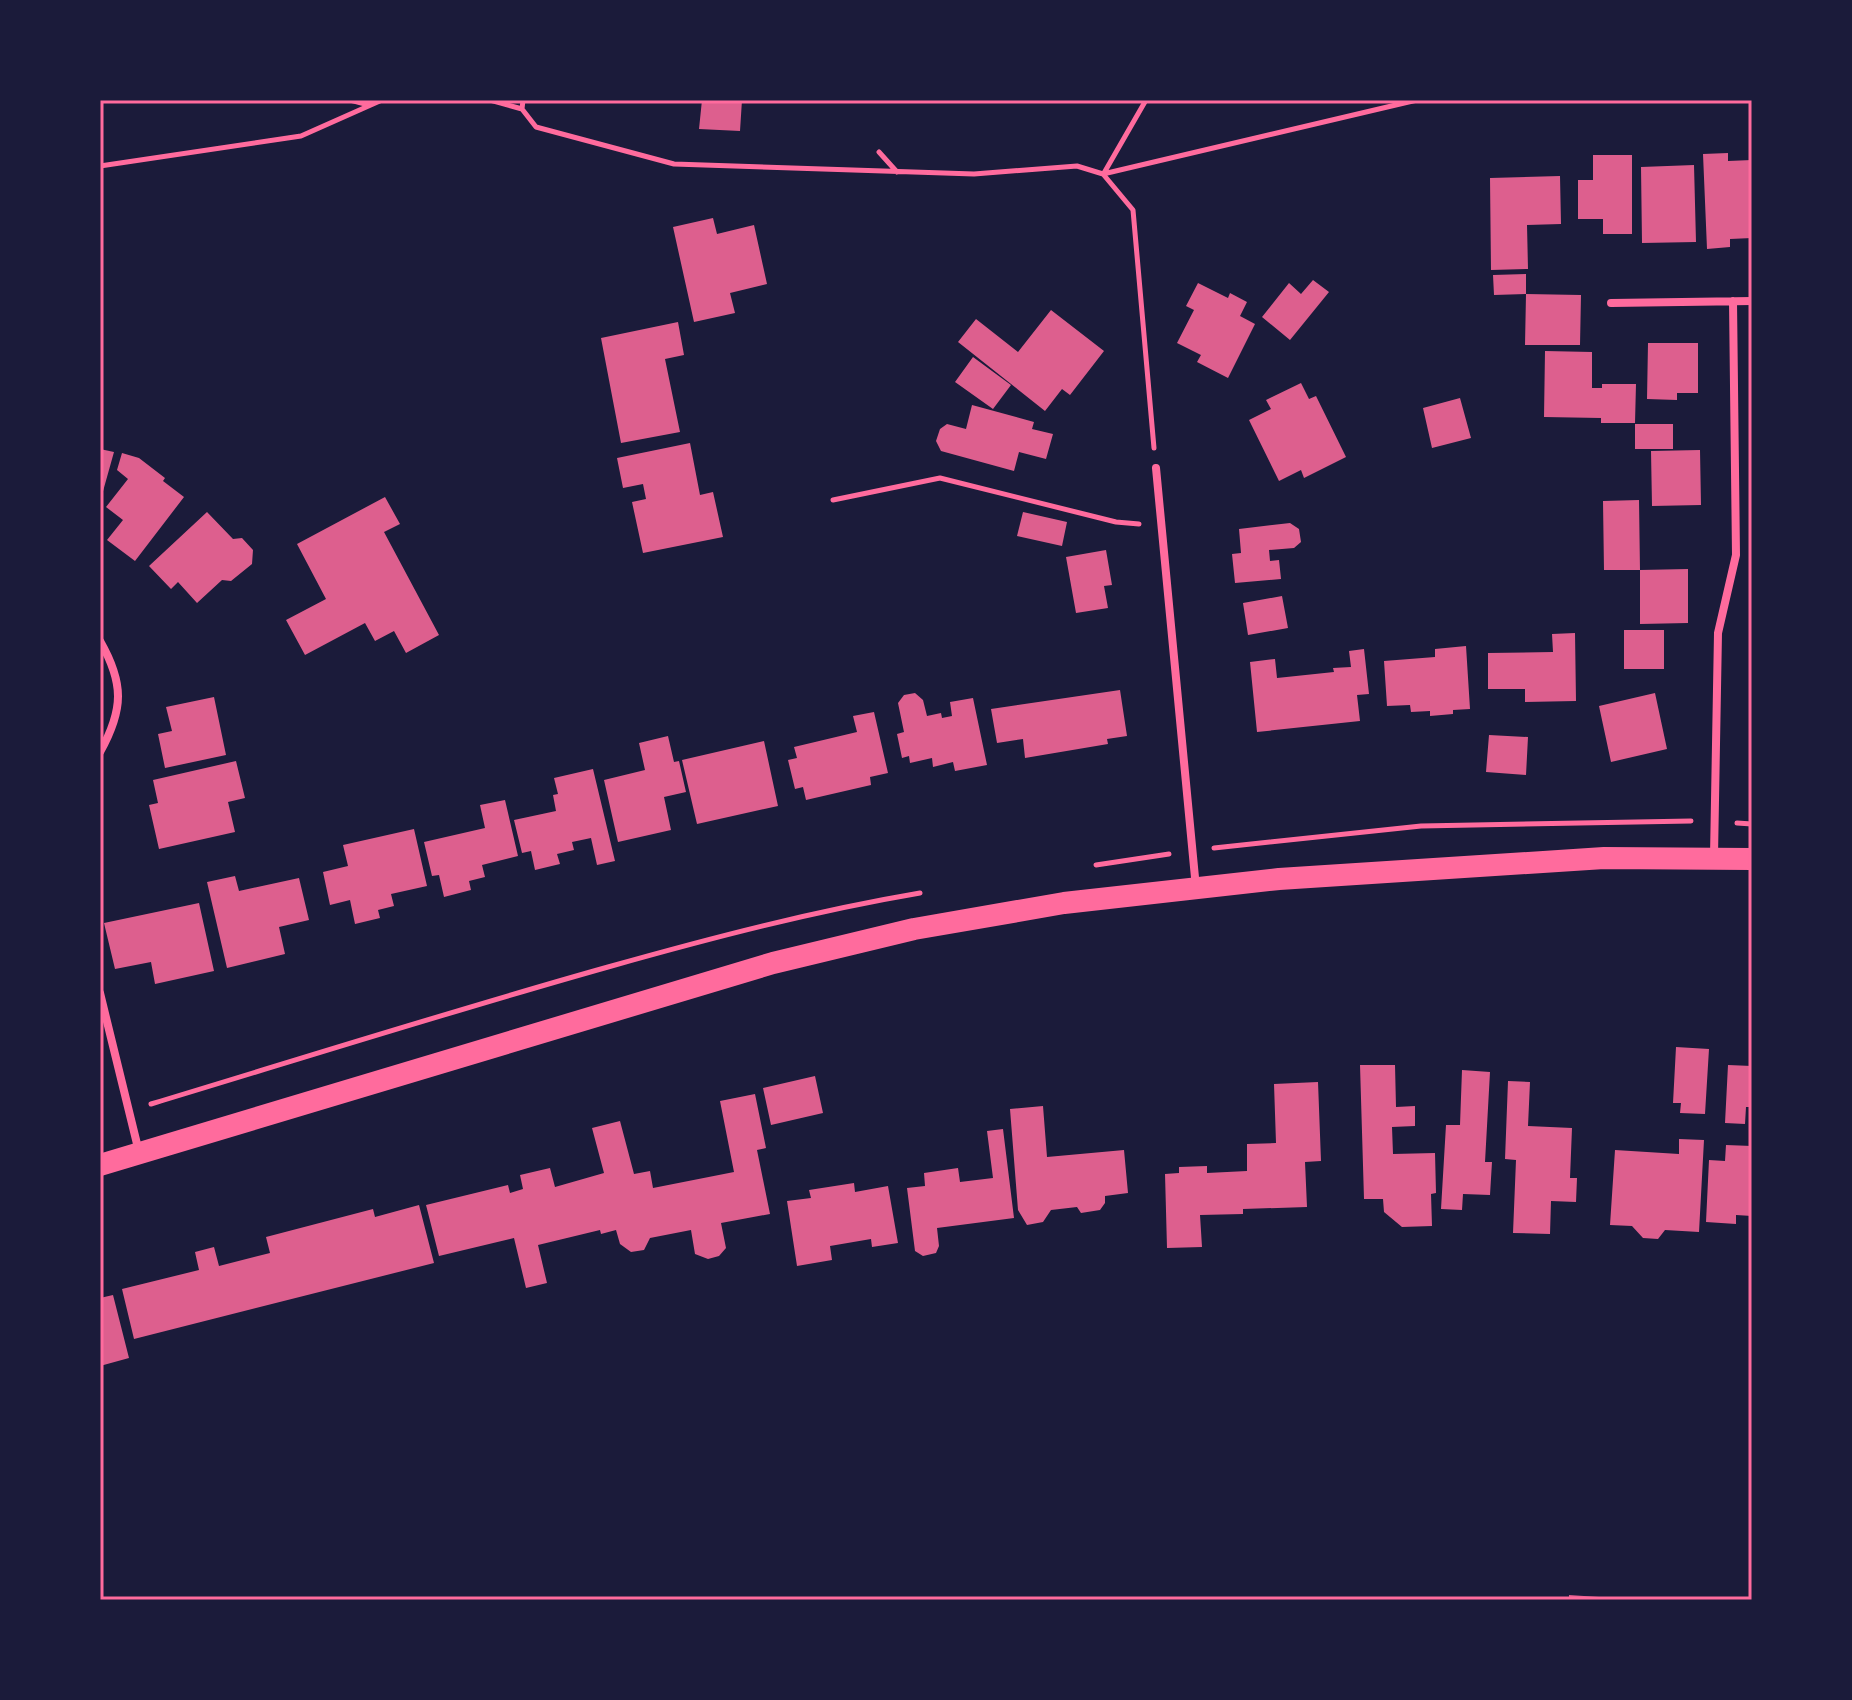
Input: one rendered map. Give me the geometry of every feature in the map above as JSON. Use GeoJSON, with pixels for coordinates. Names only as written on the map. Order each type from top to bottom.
{"type":"FeatureCollection","features":[{"type":"Feature","properties":{"kind":"highway"},"geometry":{"type":"LineString","coordinates":[[100,1165],[773,963],[914,929],[1064,903],[1279,879],[1604,858],[1752,859]]}},
{"type":"Feature","properties":{"kind":"street"},"geometry":{"type":"LineString","coordinates":[[1714,857],[1718,633],[1736,555],[1733,301]]}},
{"type":"Feature","properties":{"kind":"street"},"geometry":{"type":"LineString","coordinates":[[1611,303],[1752,301]]}},
{"type":"Feature","properties":{"kind":"street"},"geometry":{"type":"LineString","coordinates":[[1156,468],[1196,889]]}},
{"type":"Feature","properties":{"kind":"street"},"geometry":{"type":"LineString","coordinates":[[100,641],[114,667],[119,697],[114,727],[100,752]]}},
{"type":"Feature","properties":{"kind":"street"},"geometry":{"type":"LineString","coordinates":[[100,993],[139,1152]]}},
{"type":"Feature","properties":{"kind":"path"},"geometry":{"type":"LineString","coordinates":[[350,100],[370,105]]}},
{"type":"Feature","properties":{"kind":"path"},"geometry":{"type":"LineString","coordinates":[[100,166],[301,136],[382,100]]}},
{"type":"Feature","properties":{"kind":"path"},"geometry":{"type":"LineString","coordinates":[[490,100],[522,109],[536,127],[674,164],[974,174],[1077,166],[1103,174],[1417,100]]}},
{"type":"Feature","properties":{"kind":"path"},"geometry":{"type":"LineString","coordinates":[[522,109],[523,100]]}},
{"type":"Feature","properties":{"kind":"path"},"geometry":{"type":"LineString","coordinates":[[1103,174],[1146,100]]}},
{"type":"Feature","properties":{"kind":"path"},"geometry":{"type":"LineString","coordinates":[[879,152],[897,172]]}},
{"type":"Feature","properties":{"kind":"path"},"geometry":{"type":"LineString","coordinates":[[1103,174],[1133,210],[1156,468]]}},
{"type":"Feature","properties":{"kind":"path"},"geometry":{"type":"LineString","coordinates":[[833,500],[940,478],[1116,522],[1160,526]]}},
{"type":"Feature","properties":{"kind":"building"},"geometry":{"type":"Polygon","coordinates":[[[702,100],[742,100],[740,131],[699,129],[702,100]]]}},
{"type":"Feature","properties":{"kind":"building"},"geometry":{"type":"Polygon","coordinates":[[[1728,153],[1728,161],[1752,160],[1752,238],[1730,239],[1730,247],[1707,249],[1703,154],[1728,153]]]}},
{"type":"Feature","properties":{"kind":"building"},"geometry":{"type":"Polygon","coordinates":[[[1593,155],[1632,155],[1632,234],[1603,234],[1603,219],[1578,219],[1578,180],[1593,180],[1593,155]]]}},
{"type":"Feature","properties":{"kind":"building"},"geometry":{"type":"Polygon","coordinates":[[[1694,165],[1696,242],[1642,243],[1641,167],[1694,165]]]}},
{"type":"Feature","properties":{"kind":"building"},"geometry":{"type":"Polygon","coordinates":[[[1560,176],[1561,224],[1527,225],[1528,269],[1491,270],[1490,178],[1560,176]]]}},
{"type":"Feature","properties":{"kind":"building"},"geometry":{"type":"Polygon","coordinates":[[[713,218],[717,234],[754,225],[767,284],[730,293],[735,313],[694,322],[673,227],[713,218]]]}},
{"type":"Feature","properties":{"kind":"building"},"geometry":{"type":"Polygon","coordinates":[[[1526,274],[1526,294],[1494,295],[1493,275],[1526,274]]]}},
{"type":"Feature","properties":{"kind":"building"},"geometry":{"type":"Polygon","coordinates":[[[1313,280],[1329,292],[1290,340],[1262,317],[1289,283],[1301,294],[1313,280]]]}},
{"type":"Feature","properties":{"kind":"building"},"geometry":{"type":"Polygon","coordinates":[[[1198,283],[1228,298],[1230,293],[1247,302],[1240,316],[1255,324],[1228,378],[1197,362],[1201,355],[1177,343],[1194,310],[1186,306],[1198,283]]]}},
{"type":"Feature","properties":{"kind":"building"},"geometry":{"type":"Polygon","coordinates":[[[1526,294],[1581,295],[1580,345],[1525,345],[1526,294]]]}},
{"type":"Feature","properties":{"kind":"building"},"geometry":{"type":"Polygon","coordinates":[[[1051,310],[1104,351],[1070,395],[1062,389],[1045,411],[958,342],[976,319],[1018,352],[1051,310]]]}},
{"type":"Feature","properties":{"kind":"building"},"geometry":{"type":"Polygon","coordinates":[[[678,322],[684,355],[665,359],[680,432],[621,443],[601,338],[678,322]]]}},
{"type":"Feature","properties":{"kind":"building"},"geometry":{"type":"Polygon","coordinates":[[[1648,343],[1698,343],[1698,393],[1677,393],[1677,400],[1647,399],[1648,343]]]}},
{"type":"Feature","properties":{"kind":"building"},"geometry":{"type":"Polygon","coordinates":[[[1545,351],[1592,352],[1592,388],[1602,388],[1602,384],[1636,384],[1635,423],[1601,423],[1601,418],[1544,417],[1545,351]]]}},
{"type":"Feature","properties":{"kind":"building"},"geometry":{"type":"Polygon","coordinates":[[[973,357],[1011,385],[993,409],[955,382],[973,357]]]}},
{"type":"Feature","properties":{"kind":"building"},"geometry":{"type":"Polygon","coordinates":[[[1301,383],[1309,399],[1316,396],[1346,457],[1304,478],[1301,470],[1279,481],[1249,420],[1271,409],[1266,400],[1301,383]]]}},
{"type":"Feature","properties":{"kind":"building"},"geometry":{"type":"Polygon","coordinates":[[[1460,398],[1471,438],[1432,448],[1423,408],[1460,398]]]}},
{"type":"Feature","properties":{"kind":"building"},"geometry":{"type":"Polygon","coordinates":[[[972,405],[1034,422],[1032,429],[1053,434],[1046,459],[1019,452],[1014,471],[941,451],[936,441],[940,429],[947,424],[966,429],[972,405]]]}},
{"type":"Feature","properties":{"kind":"building"},"geometry":{"type":"Polygon","coordinates":[[[1635,424],[1673,424],[1673,449],[1635,449],[1635,424]]]}},
{"type":"Feature","properties":{"kind":"building"},"geometry":{"type":"Polygon","coordinates":[[[690,443],[700,495],[713,492],[723,537],[643,553],[632,502],[646,499],[643,484],[623,488],[617,458],[690,443]]]}},
{"type":"Feature","properties":{"kind":"building"},"geometry":{"type":"Polygon","coordinates":[[[100,449],[114,452],[100,502],[100,449]]]}},
{"type":"Feature","properties":{"kind":"building"},"geometry":{"type":"Polygon","coordinates":[[[1700,450],[1701,505],[1652,506],[1651,451],[1700,450]]]}},
{"type":"Feature","properties":{"kind":"building"},"geometry":{"type":"Polygon","coordinates":[[[122,453],[139,458],[184,497],[135,561],[107,540],[123,520],[106,507],[128,479],[117,470],[122,453]]]}},
{"type":"Feature","properties":{"kind":"building"},"geometry":{"type":"Polygon","coordinates":[[[385,497],[400,524],[384,532],[439,635],[406,653],[394,631],[375,641],[365,623],[305,655],[286,620],[326,599],[297,544],[385,497]]]}},
{"type":"Feature","properties":{"kind":"building"},"geometry":{"type":"Polygon","coordinates":[[[1639,500],[1640,570],[1604,570],[1603,501],[1639,500]]]}},
{"type":"Feature","properties":{"kind":"building"},"geometry":{"type":"Polygon","coordinates":[[[207,512],[233,539],[242,538],[253,550],[252,564],[231,581],[222,580],[197,603],[178,582],[171,589],[149,566],[207,512]]]}},
{"type":"Feature","properties":{"kind":"building"},"geometry":{"type":"Polygon","coordinates":[[[1023,512],[1067,522],[1062,546],[1017,536],[1023,512]]]}},
{"type":"Feature","properties":{"kind":"building"},"geometry":{"type":"Polygon","coordinates":[[[1290,523],[1299,529],[1301,542],[1294,548],[1269,550],[1270,561],[1279,560],[1281,579],[1235,583],[1232,554],[1241,553],[1239,529],[1290,523]]]}},
{"type":"Feature","properties":{"kind":"building"},"geometry":{"type":"Polygon","coordinates":[[[1106,550],[1112,585],[1104,586],[1108,608],[1076,613],[1066,557],[1106,550]]]}},
{"type":"Feature","properties":{"kind":"building"},"geometry":{"type":"Polygon","coordinates":[[[1688,569],[1688,623],[1640,624],[1640,570],[1688,569]]]}},
{"type":"Feature","properties":{"kind":"building"},"geometry":{"type":"Polygon","coordinates":[[[1282,596],[1288,628],[1248,635],[1243,603],[1282,596]]]}},
{"type":"Feature","properties":{"kind":"building"},"geometry":{"type":"Polygon","coordinates":[[[1624,630],[1664,630],[1664,669],[1624,669],[1624,630]]]}},
{"type":"Feature","properties":{"kind":"building"},"geometry":{"type":"Polygon","coordinates":[[[1575,633],[1576,701],[1525,702],[1525,689],[1488,689],[1488,653],[1553,652],[1552,634],[1575,633]]]}},
{"type":"Feature","properties":{"kind":"building"},"geometry":{"type":"Polygon","coordinates":[[[1466,646],[1470,709],[1430,716],[1430,711],[1411,712],[1410,705],[1387,706],[1384,661],[1435,657],[1435,649],[1466,646]]]}},
{"type":"Feature","properties":{"kind":"building"},"geometry":{"type":"Polygon","coordinates":[[[1364,649],[1369,694],[1357,695],[1360,721],[1257,732],[1250,662],[1275,659],[1277,678],[1334,672],[1333,668],[1351,667],[1349,651],[1364,649]]]}},
{"type":"Feature","properties":{"kind":"building"},"geometry":{"type":"Polygon","coordinates":[[[1120,690],[1127,736],[1107,739],[1108,744],[1025,758],[1023,739],[997,743],[991,709],[1120,690]]]}},
{"type":"Feature","properties":{"kind":"building"},"geometry":{"type":"Polygon","coordinates":[[[915,693],[923,700],[927,716],[941,713],[942,718],[952,716],[950,702],[973,698],[987,765],[955,771],[953,762],[933,767],[932,758],[910,763],[909,756],[902,758],[897,734],[904,732],[898,703],[904,695],[915,693]]]}},
{"type":"Feature","properties":{"kind":"building"},"geometry":{"type":"Polygon","coordinates":[[[1655,693],[1667,749],[1611,762],[1599,706],[1655,693]]]}},
{"type":"Feature","properties":{"kind":"building"},"geometry":{"type":"Polygon","coordinates":[[[214,697],[226,755],[165,768],[158,734],[172,731],[166,707],[214,697]]]}},
{"type":"Feature","properties":{"kind":"building"},"geometry":{"type":"Polygon","coordinates":[[[874,712],[888,773],[870,777],[871,785],[806,800],[803,787],[795,789],[788,760],[797,758],[794,747],[857,732],[853,716],[874,712]]]}},
{"type":"Feature","properties":{"kind":"building"},"geometry":{"type":"Polygon","coordinates":[[[1489,735],[1528,737],[1526,775],[1486,772],[1489,735]]]}},
{"type":"Feature","properties":{"kind":"building"},"geometry":{"type":"Polygon","coordinates":[[[668,736],[674,762],[679,761],[686,792],[664,797],[671,830],[618,842],[604,780],[645,770],[639,743],[668,736]]]}},
{"type":"Feature","properties":{"kind":"building"},"geometry":{"type":"Polygon","coordinates":[[[764,741],[778,806],[697,824],[682,760],[764,741]]]}},
{"type":"Feature","properties":{"kind":"building"},"geometry":{"type":"Polygon","coordinates":[[[236,761],[245,798],[228,802],[235,832],[159,849],[149,805],[158,803],[153,780],[236,761]]]}},
{"type":"Feature","properties":{"kind":"building"},"geometry":{"type":"Polygon","coordinates":[[[593,769],[615,861],[597,865],[591,838],[572,842],[574,850],[557,854],[560,864],[535,870],[531,851],[522,853],[514,820],[556,811],[553,795],[558,794],[554,778],[593,769]]]}},
{"type":"Feature","properties":{"kind":"building"},"geometry":{"type":"Polygon","coordinates":[[[505,800],[518,856],[482,865],[485,877],[469,881],[471,890],[444,897],[439,875],[432,876],[424,842],[485,828],[480,805],[505,800]]]}},
{"type":"Feature","properties":{"kind":"building"},"geometry":{"type":"Polygon","coordinates":[[[414,829],[427,886],[391,894],[394,906],[378,910],[380,918],[355,924],[350,900],[330,905],[323,872],[348,866],[343,845],[414,829]]]}},
{"type":"Feature","properties":{"kind":"building"},"geometry":{"type":"Polygon","coordinates":[[[235,876],[239,891],[299,878],[309,920],[279,927],[285,954],[227,968],[207,882],[235,876]]]}},
{"type":"Feature","properties":{"kind":"building"},"geometry":{"type":"Polygon","coordinates":[[[199,903],[214,971],[155,984],[151,962],[115,969],[104,923],[199,903]]]}},
{"type":"Feature","properties":{"kind":"building"},"geometry":{"type":"Polygon","coordinates":[[[1676,1047],[1709,1049],[1705,1114],[1680,1113],[1681,1103],[1673,1103],[1676,1047]]]}},
{"type":"Feature","properties":{"kind":"building"},"geometry":{"type":"Polygon","coordinates":[[[1360,1065],[1395,1065],[1396,1107],[1415,1106],[1415,1126],[1392,1127],[1393,1154],[1435,1153],[1436,1193],[1431,1194],[1432,1226],[1402,1227],[1384,1212],[1383,1199],[1364,1199],[1360,1065]]]}},
{"type":"Feature","properties":{"kind":"building"},"geometry":{"type":"Polygon","coordinates":[[[1728,1065],[1752,1066],[1752,1107],[1746,1107],[1745,1124],[1725,1123],[1728,1065]]]}},
{"type":"Feature","properties":{"kind":"building"},"geometry":{"type":"Polygon","coordinates":[[[1462,1070],[1490,1072],[1485,1162],[1492,1162],[1490,1195],[1463,1194],[1462,1210],[1441,1209],[1446,1125],[1460,1125],[1462,1070]]]}},
{"type":"Feature","properties":{"kind":"building"},"geometry":{"type":"Polygon","coordinates":[[[815,1076],[823,1113],[771,1125],[763,1088],[815,1076]]]}},
{"type":"Feature","properties":{"kind":"building"},"geometry":{"type":"Polygon","coordinates":[[[1508,1081],[1530,1082],[1528,1126],[1572,1128],[1570,1178],[1577,1178],[1576,1202],[1551,1201],[1550,1234],[1513,1233],[1516,1160],[1505,1159],[1508,1081]]]}},
{"type":"Feature","properties":{"kind":"building"},"geometry":{"type":"Polygon","coordinates":[[[1318,1082],[1321,1161],[1305,1162],[1307,1207],[1243,1209],[1243,1214],[1200,1215],[1202,1247],[1167,1248],[1165,1174],[1179,1173],[1179,1167],[1207,1166],[1207,1173],[1247,1171],[1247,1144],[1276,1143],[1274,1084],[1318,1082]]]}},
{"type":"Feature","properties":{"kind":"building"},"geometry":{"type":"Polygon","coordinates":[[[755,1094],[766,1148],[757,1150],[770,1214],[721,1223],[726,1248],[719,1256],[708,1259],[695,1254],[691,1230],[650,1238],[644,1250],[631,1252],[620,1244],[616,1230],[601,1234],[600,1230],[538,1245],[547,1283],[526,1288],[514,1238],[439,1256],[426,1205],[508,1185],[510,1193],[523,1189],[520,1175],[550,1168],[555,1187],[604,1173],[592,1128],[620,1121],[634,1174],[650,1171],[653,1188],[734,1172],[720,1101],[755,1094]]]}},
{"type":"Feature","properties":{"kind":"building"},"geometry":{"type":"Polygon","coordinates":[[[1043,1106],[1047,1157],[1124,1150],[1128,1193],[1105,1196],[1100,1210],[1081,1213],[1077,1207],[1051,1210],[1043,1222],[1027,1225],[1018,1210],[1010,1109],[1043,1106]]]}},
{"type":"Feature","properties":{"kind":"building"},"geometry":{"type":"Polygon","coordinates":[[[1003,1129],[1014,1218],[937,1228],[939,1246],[936,1253],[923,1256],[915,1251],[907,1188],[925,1186],[924,1173],[958,1168],[960,1182],[993,1178],[987,1131],[1003,1129]]]}},
{"type":"Feature","properties":{"kind":"building"},"geometry":{"type":"Polygon","coordinates":[[[1679,1139],[1704,1140],[1699,1232],[1665,1230],[1658,1239],[1643,1238],[1632,1226],[1610,1225],[1615,1150],[1679,1154],[1679,1139]]]}},
{"type":"Feature","properties":{"kind":"building"},"geometry":{"type":"Polygon","coordinates":[[[1726,1145],[1752,1146],[1752,1216],[1736,1215],[1736,1224],[1706,1222],[1709,1160],[1725,1161],[1726,1145]]]}},
{"type":"Feature","properties":{"kind":"building"},"geometry":{"type":"Polygon","coordinates":[[[854,1183],[855,1192],[888,1186],[898,1243],[872,1247],[871,1239],[830,1246],[832,1260],[797,1266],[787,1201],[811,1198],[809,1190],[854,1183]]]}},
{"type":"Feature","properties":{"kind":"building"},"geometry":{"type":"Polygon","coordinates":[[[419,1205],[434,1263],[134,1339],[122,1289],[199,1270],[195,1252],[214,1247],[219,1266],[270,1253],[266,1237],[373,1209],[375,1217],[419,1205]]]}},
{"type":"Feature","properties":{"kind":"building"},"geometry":{"type":"Polygon","coordinates":[[[113,1295],[129,1358],[100,1366],[100,1298],[113,1295]]]}},
{"type":"Feature","properties":{"kind":"building"},"geometry":{"type":"Polygon","coordinates":[[[1569,1595],[1614,1598],[1614,1600],[1569,1600],[1569,1595]]]}}]}
